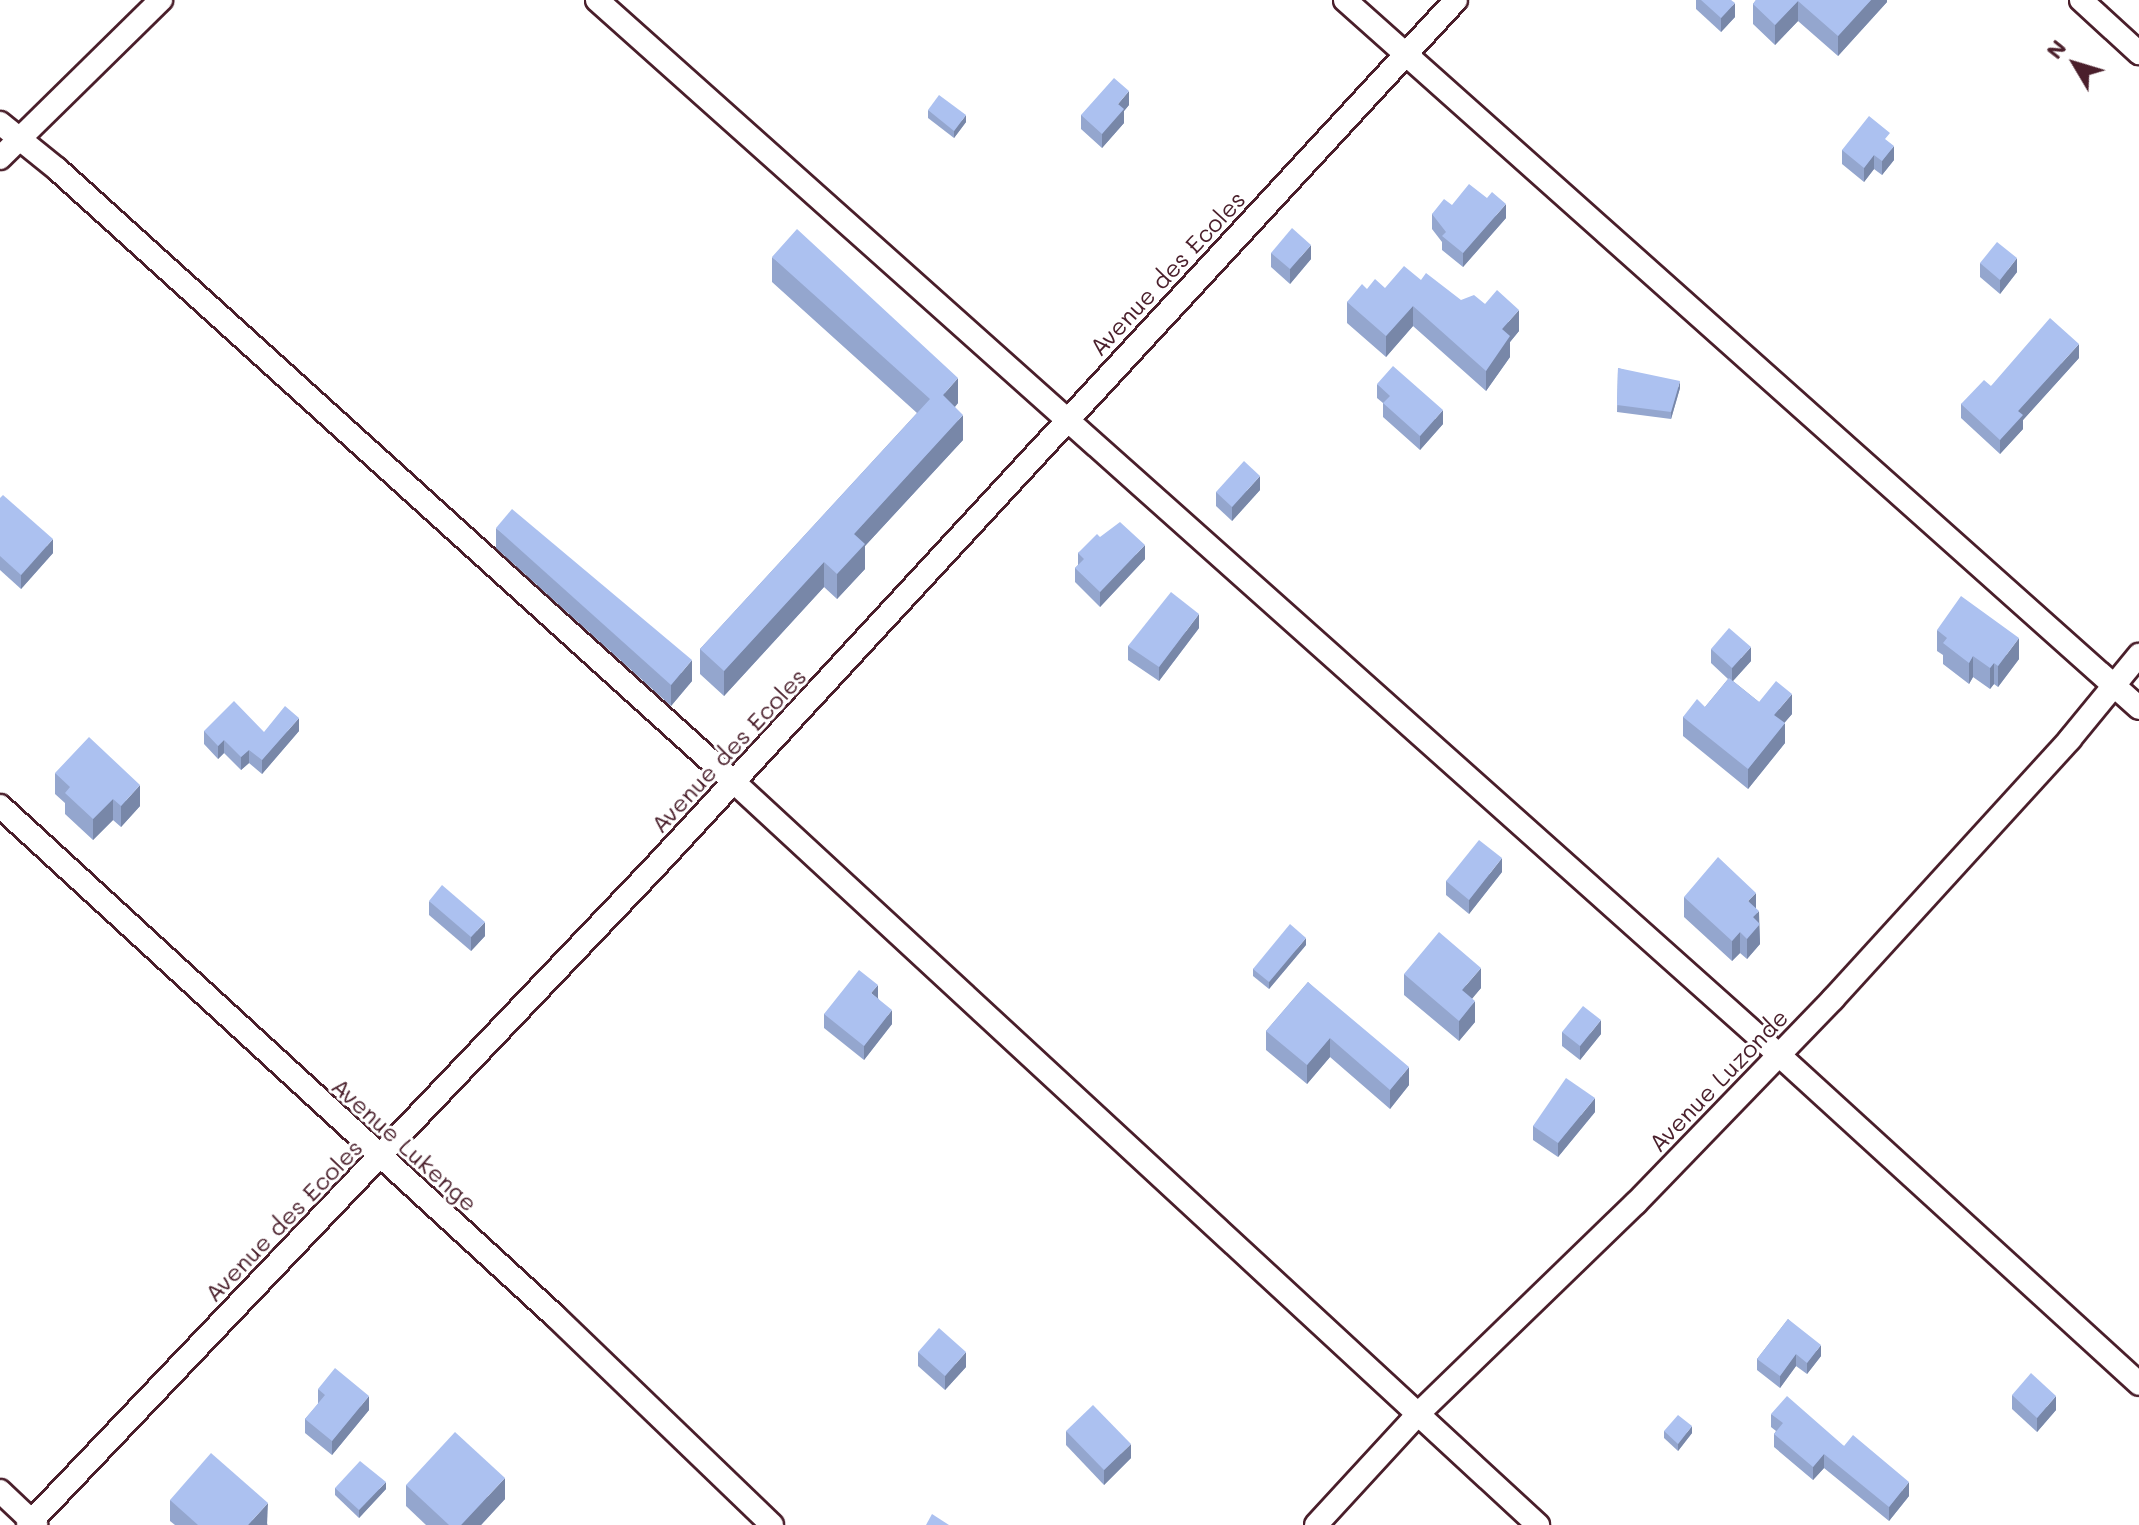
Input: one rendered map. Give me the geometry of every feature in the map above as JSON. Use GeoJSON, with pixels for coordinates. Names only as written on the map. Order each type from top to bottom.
{"type":"FeatureCollection","features":[{"type":"Feature","properties":{"kind":"street"},"geometry":{"type":"LineString","coordinates":[[0,158],[161,0]]}},
{"type":"Feature","properties":{"kind":"street"},"geometry":{"type":"LineString","coordinates":[[597,0],[1778,1054],[2139,1384]]}},
{"type":"Feature","properties":{"kind":"street"},"geometry":{"type":"LineString","coordinates":[[1345,0],[2139,708]]}},
{"type":"Feature","properties":{"kind":"street","name":"Avenue des Ecoles"},"geometry":{"type":"LineString","coordinates":[[32,1524],[734,782],[1456,0]]}},
{"type":"Feature","properties":{"kind":"street"},"geometry":{"type":"LineString","coordinates":[[2081,0],[2139,53]]}},
{"type":"Feature","properties":{"kind":"street"},"geometry":{"type":"LineString","coordinates":[[0,123],[57,169],[734,782],[1538,1525]]}},
{"type":"Feature","properties":{"kind":"street","name":"Avenue Luzonde"},"geometry":{"type":"LineString","coordinates":[[1316,1525],[1418,1414],[1636,1203],[1778,1054],[2024,791],[2139,655]]}},
{"type":"Feature","properties":{"kind":"street","name":"Avenue Lukenge"},"geometry":{"type":"LineString","coordinates":[[0,806],[381,1156],[772,1525]]}},
{"type":"Feature","properties":{"kind":"street"},"geometry":{"type":"LineString","coordinates":[[0,1491],[32,1524]]}},
{"type":"Feature","properties":{"kind":"building"},"geometry":{"type":"Polygon","coordinates":[[[1701,0],[1731,0],[1735,3],[1721,18],[1701,0]]]}},
{"type":"Feature","properties":{"kind":"building"},"geometry":{"type":"Polygon","coordinates":[[[1756,0],[1871,0],[1838,36],[1798,1],[1775,25],[1753,4],[1756,0]]]}},
{"type":"Feature","properties":{"kind":"building"},"geometry":{"type":"Polygon","coordinates":[[[1114,78],[1129,91],[1118,104],[1124,109],[1102,134],[1081,115],[1114,78]]]}},
{"type":"Feature","properties":{"kind":"building"},"geometry":{"type":"Polygon","coordinates":[[[939,95],[966,115],[954,131],[928,110],[939,95]]]}},
{"type":"Feature","properties":{"kind":"building"},"geometry":{"type":"Polygon","coordinates":[[[1869,116],[1890,133],[1885,139],[1894,146],[1882,161],[1874,155],[1864,168],[1842,150],[1869,116]]]}},
{"type":"Feature","properties":{"kind":"building"},"geometry":{"type":"Polygon","coordinates":[[[1469,184],[1487,198],[1492,192],[1506,204],[1463,253],[1442,236],[1446,232],[1432,214],[1444,199],[1452,205],[1469,184]]]}},
{"type":"Feature","properties":{"kind":"building"},"geometry":{"type":"Polygon","coordinates":[[[1292,228],[1311,245],[1290,269],[1271,253],[1292,228]]]}},
{"type":"Feature","properties":{"kind":"building"},"geometry":{"type":"Polygon","coordinates":[[[797,229],[958,378],[943,395],[963,415],[854,534],[865,544],[837,574],[824,562],[724,671],[700,649],[930,399],[772,257],[797,229]]]}},
{"type":"Feature","properties":{"kind":"building"},"geometry":{"type":"Polygon","coordinates":[[[1997,242],[2017,258],[2000,280],[1980,263],[1997,242]]]}},
{"type":"Feature","properties":{"kind":"building"},"geometry":{"type":"Polygon","coordinates":[[[1404,266],[1421,280],[1426,273],[1461,300],[1474,295],[1485,304],[1497,290],[1519,310],[1502,329],[1510,336],[1486,371],[1413,306],[1386,336],[1347,302],[1362,284],[1367,289],[1375,279],[1385,288],[1404,266]]]}},
{"type":"Feature","properties":{"kind":"building"},"geometry":{"type":"Polygon","coordinates":[[[2050,318],[2079,344],[2018,411],[2023,415],[2000,440],[1961,404],[1984,380],[1991,386],[2050,318]]]}},
{"type":"Feature","properties":{"kind":"building"},"geometry":{"type":"Polygon","coordinates":[[[1393,366],[1443,410],[1420,436],[1383,403],[1390,396],[1377,384],[1393,366]]]}},
{"type":"Feature","properties":{"kind":"building"},"geometry":{"type":"Polygon","coordinates":[[[1618,368],[1680,381],[1671,412],[1617,405],[1618,368]]]}},
{"type":"Feature","properties":{"kind":"building"},"geometry":{"type":"Polygon","coordinates":[[[1244,461],[1260,476],[1232,507],[1216,492],[1244,461]]]}},
{"type":"Feature","properties":{"kind":"building"},"geometry":{"type":"Polygon","coordinates":[[[3,495],[53,539],[21,575],[0,556],[0,498],[3,495]]]}},
{"type":"Feature","properties":{"kind":"building"},"geometry":{"type":"Polygon","coordinates":[[[512,509],[692,660],[671,685],[496,528],[512,509]]]}},
{"type":"Feature","properties":{"kind":"building"},"geometry":{"type":"Polygon","coordinates":[[[1120,522],[1145,545],[1100,592],[1075,568],[1084,559],[1078,553],[1097,534],[1100,537],[1120,522]]]}},
{"type":"Feature","properties":{"kind":"building"},"geometry":{"type":"Polygon","coordinates":[[[1171,592],[1199,614],[1159,667],[1128,646],[1171,592]]]}},
{"type":"Feature","properties":{"kind":"building"},"geometry":{"type":"Polygon","coordinates":[[[1961,596],[2019,638],[1998,666],[1994,663],[1990,668],[1973,656],[1969,663],[1943,643],[1947,638],[1937,630],[1961,596]]]}},
{"type":"Feature","properties":{"kind":"building"},"geometry":{"type":"Polygon","coordinates":[[[1729,628],[1751,647],[1732,668],[1711,649],[1729,628]]]}},
{"type":"Feature","properties":{"kind":"building"},"geometry":{"type":"Polygon","coordinates":[[[1729,678],[1759,702],[1776,681],[1792,694],[1774,715],[1785,723],[1748,769],[1683,717],[1697,699],[1705,707],[1729,678]]]}},
{"type":"Feature","properties":{"kind":"building"},"geometry":{"type":"Polygon","coordinates":[[[234,701],[264,732],[285,706],[299,718],[262,760],[249,750],[241,757],[224,740],[218,746],[204,731],[234,701]]]}},
{"type":"Feature","properties":{"kind":"building"},"geometry":{"type":"Polygon","coordinates":[[[89,737],[140,785],[121,806],[113,799],[93,819],[65,793],[70,787],[55,773],[89,737]]]}},
{"type":"Feature","properties":{"kind":"building"},"geometry":{"type":"Polygon","coordinates":[[[1479,840],[1502,858],[1469,900],[1446,881],[1479,840]]]}},
{"type":"Feature","properties":{"kind":"building"},"geometry":{"type":"Polygon","coordinates":[[[1718,857],[1756,893],[1748,901],[1759,911],[1753,917],[1760,924],[1747,939],[1740,932],[1732,941],[1684,897],[1718,857]]]}},
{"type":"Feature","properties":{"kind":"building"},"geometry":{"type":"Polygon","coordinates":[[[442,885],[485,922],[471,937],[429,901],[442,885]]]}},
{"type":"Feature","properties":{"kind":"building"},"geometry":{"type":"Polygon","coordinates":[[[1290,924],[1306,938],[1269,982],[1253,969],[1290,924]]]}},
{"type":"Feature","properties":{"kind":"building"},"geometry":{"type":"Polygon","coordinates":[[[1439,932],[1481,968],[1462,990],[1475,1001],[1459,1021],[1404,974],[1439,932]]]}},
{"type":"Feature","properties":{"kind":"building"},"geometry":{"type":"Polygon","coordinates":[[[859,970],[878,985],[871,993],[892,1010],[864,1046],[824,1014],[859,970]]]}},
{"type":"Feature","properties":{"kind":"building"},"geometry":{"type":"Polygon","coordinates":[[[1308,982],[1409,1067],[1390,1090],[1330,1038],[1307,1065],[1266,1031],[1308,982]]]}},
{"type":"Feature","properties":{"kind":"building"},"geometry":{"type":"Polygon","coordinates":[[[1583,1006],[1601,1020],[1580,1046],[1562,1032],[1583,1006]]]}},
{"type":"Feature","properties":{"kind":"building"},"geometry":{"type":"Polygon","coordinates":[[[1566,1078],[1595,1098],[1558,1143],[1533,1126],[1566,1078]]]}},
{"type":"Feature","properties":{"kind":"building"},"geometry":{"type":"Polygon","coordinates":[[[1788,1319],[1821,1345],[1807,1363],[1796,1354],[1780,1376],[1757,1359],[1788,1319]]]}},
{"type":"Feature","properties":{"kind":"building"},"geometry":{"type":"Polygon","coordinates":[[[939,1328],[966,1352],[945,1376],[918,1352],[939,1328]]]}},
{"type":"Feature","properties":{"kind":"building"},"geometry":{"type":"Polygon","coordinates":[[[335,1368],[369,1396],[332,1441],[305,1419],[325,1395],[318,1389],[335,1368]]]}},
{"type":"Feature","properties":{"kind":"building"},"geometry":{"type":"Polygon","coordinates":[[[2031,1373],[2056,1396],[2037,1418],[2012,1395],[2031,1373]]]}},
{"type":"Feature","properties":{"kind":"building"},"geometry":{"type":"Polygon","coordinates":[[[1787,1396],[1844,1446],[1853,1435],[1909,1482],[1889,1507],[1824,1454],[1813,1467],[1774,1434],[1783,1423],[1771,1414],[1787,1396]]]}},
{"type":"Feature","properties":{"kind":"building"},"geometry":{"type":"Polygon","coordinates":[[[1093,1405],[1131,1444],[1104,1470],[1066,1431],[1093,1405]]]}},
{"type":"Feature","properties":{"kind":"building"},"geometry":{"type":"Polygon","coordinates":[[[1678,1415],[1692,1426],[1678,1444],[1664,1431],[1678,1415]]]}},
{"type":"Feature","properties":{"kind":"building"},"geometry":{"type":"Polygon","coordinates":[[[455,1432],[505,1478],[461,1525],[449,1525],[406,1485],[455,1432]]]}},
{"type":"Feature","properties":{"kind":"building"},"geometry":{"type":"Polygon","coordinates":[[[211,1453],[268,1503],[248,1525],[198,1525],[170,1500],[211,1453]]]}},
{"type":"Feature","properties":{"kind":"building"},"geometry":{"type":"Polygon","coordinates":[[[360,1461],[386,1482],[359,1510],[335,1488],[360,1461]]]}},
{"type":"Feature","properties":{"kind":"building"},"geometry":{"type":"Polygon","coordinates":[[[932,1514],[949,1525],[926,1525],[932,1514]]]}}]}
